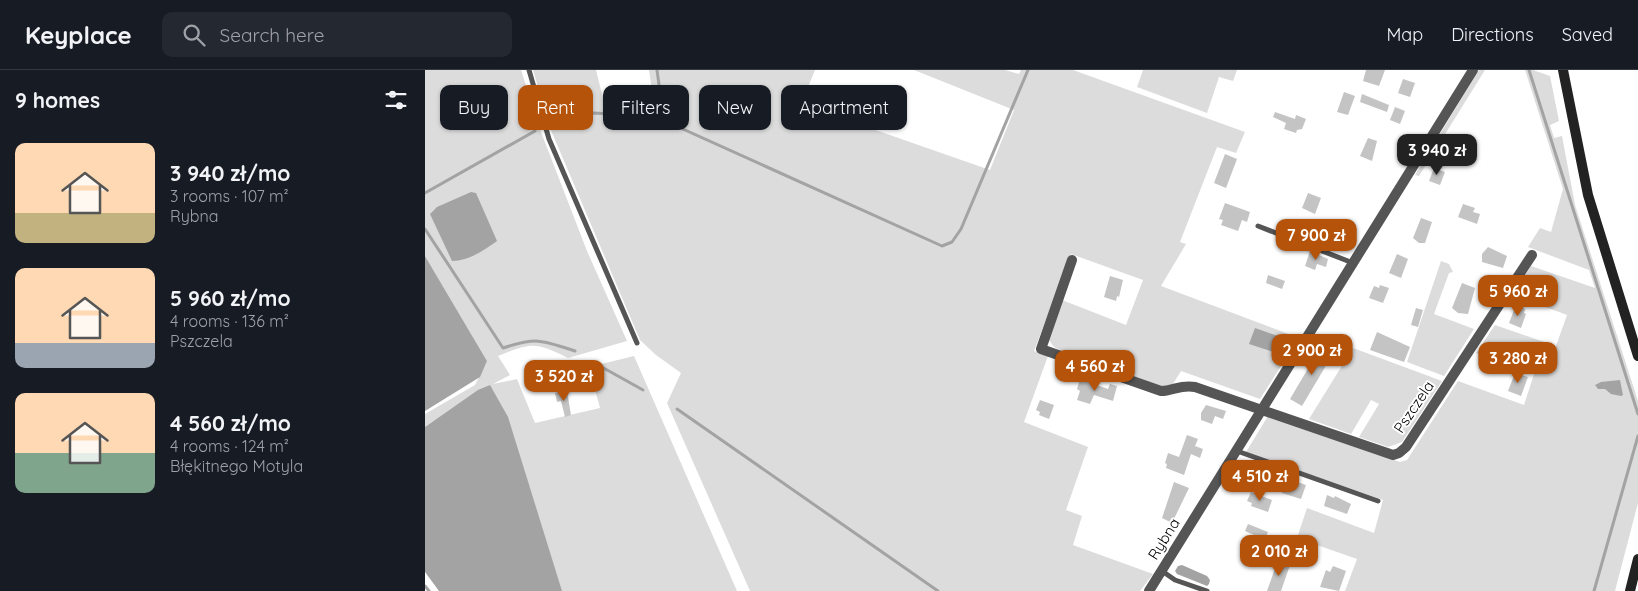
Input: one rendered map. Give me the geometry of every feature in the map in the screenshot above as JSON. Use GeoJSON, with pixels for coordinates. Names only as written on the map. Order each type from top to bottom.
{"type":"FeatureCollection","features":[{"type":"Feature","properties":{"kind":"street","name":"Rybna"},"geometry":{"type":"LineString","coordinates":[[1149,591],[1473,70]]}},
{"type":"Feature","properties":{"kind":"street"},"geometry":{"type":"LineString","coordinates":[[1563,70],[1588,196],[1638,356]]}},
{"type":"Feature","properties":{"kind":"street","name":"Pszczela"},"geometry":{"type":"LineString","coordinates":[[1262,409],[1385,454],[1399,453],[1407,447],[1532,255]]}},
{"type":"Feature","properties":{"kind":"street"},"geometry":{"type":"LineString","coordinates":[[1073,260],[1041,349],[1161,391],[1168,391],[1179,386],[1195,387],[1262,409]]}},
{"type":"Feature","properties":{"kind":"street"},"geometry":{"type":"LineString","coordinates":[[1630,591],[1638,559]]}},
{"type":"Feature","properties":{"kind":"lane"},"geometry":{"type":"LineString","coordinates":[[529,70],[549,139],[637,343]]}},
{"type":"Feature","properties":{"kind":"lane"},"geometry":{"type":"LineString","coordinates":[[1258,226],[1353,264]]}},
{"type":"Feature","properties":{"kind":"lane"},"geometry":{"type":"LineString","coordinates":[[1236,451],[1378,501]]}},
{"type":"Feature","properties":{"kind":"lane"},"geometry":{"type":"LineString","coordinates":[[1161,571],[1175,580],[1207,591]]}},
{"type":"Feature","properties":{"kind":"shaded area"},"geometry":{"type":"Polygon","coordinates":[[[425,70],[521,70],[526,85],[518,85],[518,130],[540,130],[587,251],[627,341],[568,358],[541,347],[527,346],[519,348],[498,356],[510,375],[493,384],[517,379],[535,423],[600,408],[589,367],[634,356],[737,591],[558,591],[478,391],[425,427],[425,414],[475,385],[487,361],[425,256],[425,70]]]}},
{"type":"Feature","properties":{"kind":"shaded area"},"geometry":{"type":"Polygon","coordinates":[[[533,70],[596,70],[603,98],[603,130],[689,130],[689,85],[651,85],[649,70],[815,70],[809,85],[781,85],[781,130],[875,130],[990,170],[1014,110],[914,70],[1005,70],[1019,74],[1021,70],[1073,70],[1245,132],[1236,153],[1217,147],[1180,242],[1186,244],[1161,286],[1299,338],[1260,399],[1181,371],[1171,387],[1163,387],[1116,372],[1056,348],[1048,338],[1062,300],[1126,325],[1143,280],[1071,254],[1034,351],[1048,356],[1024,422],[1088,447],[1066,510],[1082,516],[1073,545],[1153,574],[1140,591],[750,591],[667,403],[681,373],[656,355],[640,340],[551,130],[593,130],[593,85],[537,85],[533,70]]]}},
{"type":"Feature","properties":{"kind":"shaded area"},"geometry":{"type":"Polygon","coordinates":[[[1143,70],[1237,70],[1233,81],[1219,77],[1207,113],[1137,87],[1143,70]]]}},
{"type":"Feature","properties":{"kind":"shaded area"},"geometry":{"type":"Polygon","coordinates":[[[1479,70],[1485,70],[1419,176],[1415,175],[1479,70]]]}},
{"type":"Feature","properties":{"kind":"shaded area"},"geometry":{"type":"Polygon","coordinates":[[[1525,70],[1533,70],[1550,76],[1559,121],[1550,125],[1554,138],[1562,136],[1575,205],[1638,401],[1638,503],[1615,591],[1345,591],[1357,559],[1297,538],[1307,508],[1374,533],[1383,500],[1246,452],[1268,416],[1400,462],[1407,460],[1458,381],[1524,405],[1534,374],[1476,353],[1495,325],[1556,346],[1567,315],[1513,295],[1531,266],[1595,288],[1589,270],[1528,247],[1540,228],[1551,232],[1563,189],[1525,70]]]}},
{"type":"Feature","properties":{"kind":"shaded area"},"geometry":{"type":"Polygon","coordinates":[[[471,192],[476,193],[497,241],[470,257],[452,261],[430,214],[437,207],[471,192]]]}},
{"type":"Feature","properties":{"kind":"shaded area"},"geometry":{"type":"Polygon","coordinates":[[[425,256],[487,361],[480,377],[425,411],[425,256]]]}},
{"type":"Feature","properties":{"kind":"shaded area"},"geometry":{"type":"Polygon","coordinates":[[[1441,261],[1449,264],[1453,272],[1449,273],[1434,314],[1474,329],[1444,376],[1407,362],[1441,261]]]}},
{"type":"Feature","properties":{"kind":"shaded area"},"geometry":{"type":"Polygon","coordinates":[[[1255,328],[1281,337],[1284,341],[1277,353],[1249,344],[1255,328]]]}},
{"type":"Feature","properties":{"kind":"shaded area"},"geometry":{"type":"Polygon","coordinates":[[[1353,348],[1442,381],[1402,442],[1388,447],[1359,437],[1379,404],[1371,400],[1351,434],[1309,419],[1353,348]]]}},
{"type":"Feature","properties":{"kind":"shaded area"},"geometry":{"type":"Polygon","coordinates":[[[1620,380],[1623,395],[1621,396],[1611,394],[1605,389],[1598,389],[1595,385],[1601,382],[1620,380]]]}},
{"type":"Feature","properties":{"kind":"shaded area"},"geometry":{"type":"Polygon","coordinates":[[[490,385],[508,417],[562,591],[439,591],[425,572],[425,427],[478,390],[490,385]]]}},
{"type":"Feature","properties":{"kind":"shaded area"},"geometry":{"type":"Polygon","coordinates":[[[1182,565],[1207,576],[1210,580],[1209,584],[1207,586],[1177,574],[1175,571],[1178,566],[1182,565]]]}},
{"type":"Feature","properties":{"kind":"building"},"geometry":{"type":"Polygon","coordinates":[[[1366,70],[1385,70],[1379,86],[1363,81],[1366,70]]]}},
{"type":"Feature","properties":{"kind":"building"},"geometry":{"type":"Polygon","coordinates":[[[1403,79],[1415,83],[1410,97],[1398,93],[1403,79]]]}},
{"type":"Feature","properties":{"kind":"building"},"geometry":{"type":"Polygon","coordinates":[[[1344,92],[1355,96],[1348,115],[1337,112],[1344,92]]]}},
{"type":"Feature","properties":{"kind":"building"},"geometry":{"type":"Polygon","coordinates":[[[1362,94],[1389,105],[1387,112],[1360,102],[1362,94]]]}},
{"type":"Feature","properties":{"kind":"building"},"geometry":{"type":"Polygon","coordinates":[[[1395,107],[1405,111],[1400,124],[1390,120],[1395,107]]]}},
{"type":"Feature","properties":{"kind":"building"},"geometry":{"type":"Polygon","coordinates":[[[1275,112],[1295,119],[1296,115],[1306,119],[1302,129],[1297,130],[1296,133],[1284,129],[1286,123],[1273,117],[1275,112]]]}},
{"type":"Feature","properties":{"kind":"building"},"geometry":{"type":"Polygon","coordinates":[[[1368,138],[1377,141],[1372,161],[1360,156],[1368,138]]]}},
{"type":"Feature","properties":{"kind":"building"},"geometry":{"type":"Polygon","coordinates":[[[1225,154],[1237,159],[1226,188],[1214,183],[1225,154]]]}},
{"type":"Feature","properties":{"kind":"building"},"geometry":{"type":"Polygon","coordinates":[[[1434,168],[1445,172],[1440,185],[1429,181],[1434,168]]]}},
{"type":"Feature","properties":{"kind":"building"},"geometry":{"type":"Polygon","coordinates":[[[1308,193],[1321,198],[1315,214],[1302,208],[1308,193]]]}},
{"type":"Feature","properties":{"kind":"building"},"geometry":{"type":"Polygon","coordinates":[[[1225,203],[1250,212],[1247,222],[1242,220],[1238,231],[1221,225],[1223,220],[1219,219],[1225,203]]]}},
{"type":"Feature","properties":{"kind":"building"},"geometry":{"type":"Polygon","coordinates":[[[1463,204],[1475,208],[1473,212],[1480,214],[1477,224],[1458,217],[1463,204]]]}},
{"type":"Feature","properties":{"kind":"building"},"geometry":{"type":"Polygon","coordinates":[[[1421,218],[1432,222],[1425,243],[1419,243],[1413,238],[1421,218]]]}},
{"type":"Feature","properties":{"kind":"building"},"geometry":{"type":"Polygon","coordinates":[[[1320,228],[1333,233],[1328,248],[1315,243],[1320,228]]]}},
{"type":"Feature","properties":{"kind":"building"},"geometry":{"type":"Polygon","coordinates":[[[1488,247],[1507,256],[1503,268],[1482,262],[1482,254],[1488,247]]]}},
{"type":"Feature","properties":{"kind":"building"},"geometry":{"type":"Polygon","coordinates":[[[1310,251],[1328,259],[1326,267],[1317,264],[1315,270],[1305,266],[1310,251]]]}},
{"type":"Feature","properties":{"kind":"building"},"geometry":{"type":"Polygon","coordinates":[[[1397,254],[1408,259],[1401,278],[1389,273],[1397,254]]]}},
{"type":"Feature","properties":{"kind":"building"},"geometry":{"type":"Polygon","coordinates":[[[1268,275],[1285,281],[1282,289],[1266,283],[1268,275]]]}},
{"type":"Feature","properties":{"kind":"building"},"geometry":{"type":"Polygon","coordinates":[[[1110,276],[1123,280],[1119,297],[1117,296],[1116,301],[1104,297],[1110,276]]]}},
{"type":"Feature","properties":{"kind":"building"},"geometry":{"type":"Polygon","coordinates":[[[1462,283],[1475,288],[1468,314],[1458,313],[1452,308],[1462,283]]]}},
{"type":"Feature","properties":{"kind":"building"},"geometry":{"type":"Polygon","coordinates":[[[1380,285],[1389,288],[1383,303],[1369,298],[1374,286],[1379,288],[1380,285]]]}},
{"type":"Feature","properties":{"kind":"building"},"geometry":{"type":"Polygon","coordinates":[[[1516,305],[1525,309],[1524,313],[1526,314],[1521,328],[1509,323],[1516,305]]]}},
{"type":"Feature","properties":{"kind":"building"},"geometry":{"type":"Polygon","coordinates":[[[1416,308],[1423,310],[1418,327],[1411,325],[1416,308]]]}},
{"type":"Feature","properties":{"kind":"building"},"geometry":{"type":"Polygon","coordinates":[[[1377,332],[1410,347],[1404,362],[1370,350],[1377,332]]]}},
{"type":"Feature","properties":{"kind":"building"},"geometry":{"type":"Polygon","coordinates":[[[1322,345],[1334,352],[1302,406],[1290,399],[1322,345]]]}},
{"type":"Feature","properties":{"kind":"building"},"geometry":{"type":"Polygon","coordinates":[[[1515,373],[1528,377],[1521,396],[1508,391],[1515,373]]]}},
{"type":"Feature","properties":{"kind":"building"},"geometry":{"type":"Polygon","coordinates":[[[1080,379],[1108,389],[1110,384],[1117,386],[1113,401],[1094,395],[1090,404],[1077,400],[1080,391],[1077,389],[1080,379]]]}},
{"type":"Feature","properties":{"kind":"building"},"geometry":{"type":"Polygon","coordinates":[[[567,391],[571,415],[565,417],[561,401],[557,402],[555,393],[567,391]]]}},
{"type":"Feature","properties":{"kind":"building"},"geometry":{"type":"Polygon","coordinates":[[[1040,400],[1054,405],[1049,419],[1039,415],[1040,412],[1036,410],[1040,400]]]}},
{"type":"Feature","properties":{"kind":"building"},"geometry":{"type":"Polygon","coordinates":[[[1206,405],[1226,411],[1223,419],[1215,416],[1212,424],[1201,420],[1201,413],[1206,405]]]}},
{"type":"Feature","properties":{"kind":"building"},"geometry":{"type":"Polygon","coordinates":[[[1187,435],[1198,439],[1195,446],[1203,449],[1200,458],[1191,454],[1184,475],[1166,468],[1167,464],[1165,463],[1168,453],[1179,457],[1187,435]]]}},
{"type":"Feature","properties":{"kind":"building"},"geometry":{"type":"Polygon","coordinates":[[[1295,481],[1306,485],[1301,499],[1282,493],[1282,486],[1286,482],[1294,485],[1295,481]]]}},
{"type":"Feature","properties":{"kind":"building"},"geometry":{"type":"Polygon","coordinates":[[[1174,482],[1189,488],[1172,523],[1162,518],[1174,482]]]}},
{"type":"Feature","properties":{"kind":"building"},"geometry":{"type":"Polygon","coordinates":[[[1251,492],[1272,500],[1268,512],[1251,506],[1252,503],[1247,501],[1251,492]]]}},
{"type":"Feature","properties":{"kind":"building"},"geometry":{"type":"Polygon","coordinates":[[[1327,495],[1334,498],[1335,496],[1351,504],[1347,514],[1324,506],[1327,495]]]}},
{"type":"Feature","properties":{"kind":"building"},"geometry":{"type":"Polygon","coordinates":[[[1248,524],[1268,532],[1263,544],[1253,540],[1254,535],[1245,531],[1248,524]]]}},
{"type":"Feature","properties":{"kind":"building"},"geometry":{"type":"Polygon","coordinates":[[[1278,560],[1290,565],[1281,591],[1267,591],[1278,560]]]}},
{"type":"Feature","properties":{"kind":"building"},"geometry":{"type":"Polygon","coordinates":[[[1333,566],[1346,571],[1339,591],[1320,587],[1326,570],[1330,572],[1333,566]]]}},
{"type":"Feature","properties":{"kind":"waterway"},"geometry":{"type":"LineString","coordinates":[[657,70],[659,85]]}},
{"type":"Feature","properties":{"kind":"waterway"},"geometry":{"type":"LineString","coordinates":[[593,113],[654,116],[942,246],[952,242],[961,229],[1028,70]]}},
{"type":"Feature","properties":{"kind":"waterway"},"geometry":{"type":"LineString","coordinates":[[1529,70],[1638,414]]}},
{"type":"Feature","properties":{"kind":"waterway"},"geometry":{"type":"LineString","coordinates":[[425,193],[535,131]]}},
{"type":"Feature","properties":{"kind":"waterway"},"geometry":{"type":"LineString","coordinates":[[425,229],[503,348],[524,342],[539,341],[575,351]]}},
{"type":"Feature","properties":{"kind":"waterway"},"geometry":{"type":"LineString","coordinates":[[600,366],[643,390]]}},
{"type":"Feature","properties":{"kind":"waterway"},"geometry":{"type":"LineString","coordinates":[[677,409],[938,591]]}},
{"type":"Feature","properties":{"kind":"waterway"},"geometry":{"type":"LineString","coordinates":[[1594,591],[1638,436]]}},
{"type":"Feature","properties":{"kind":"waterway"},"geometry":{"type":"LineString","coordinates":[[425,586],[429,591]]}}]}
